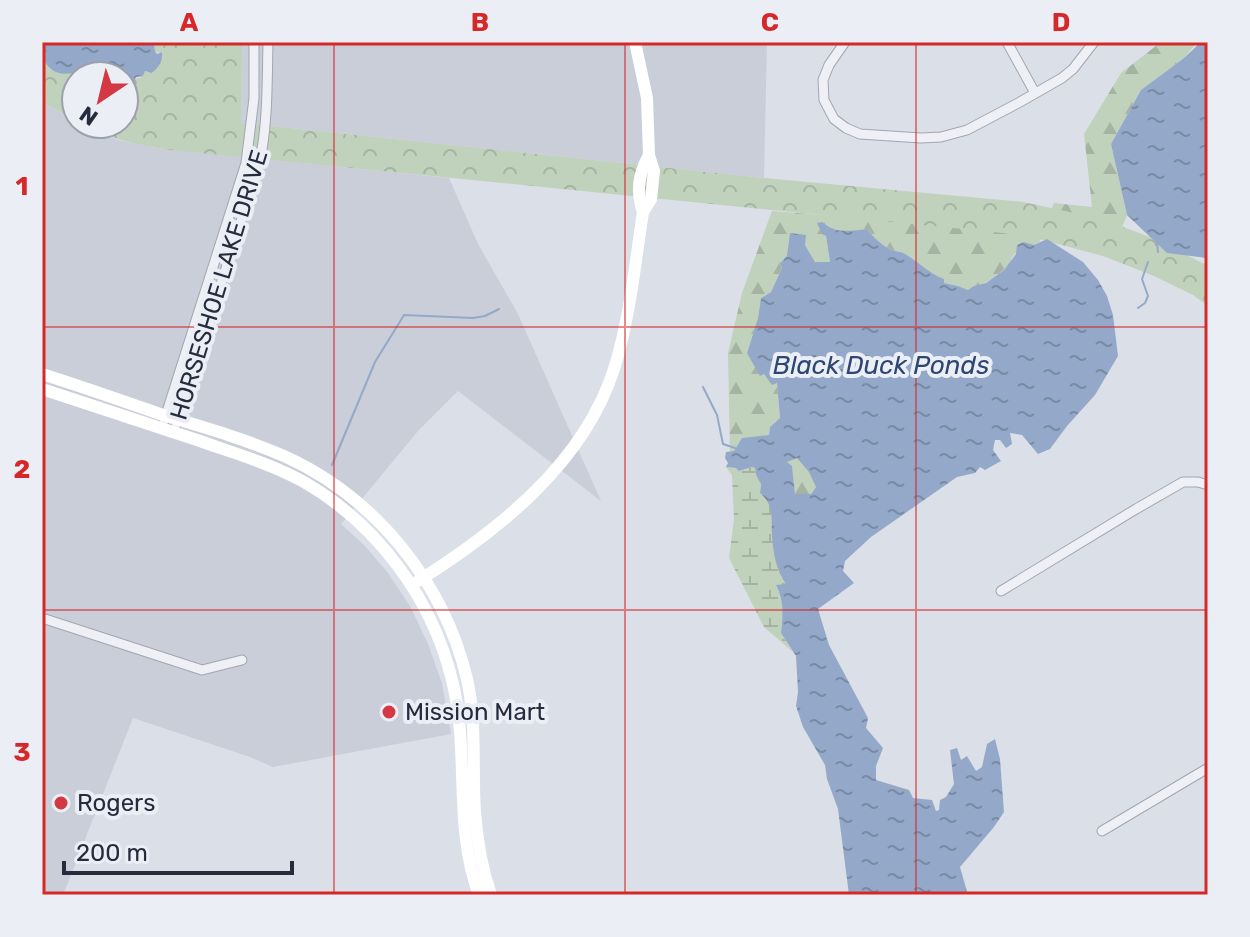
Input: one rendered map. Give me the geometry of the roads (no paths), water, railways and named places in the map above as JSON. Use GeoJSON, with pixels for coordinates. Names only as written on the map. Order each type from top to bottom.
{"type":"FeatureCollection","features":[{"type":"Feature","properties":{"kind":"street","name":"HORSESHOE LAKE DRIVE"},"geometry":{"type":"LineString","coordinates":[[168,431],[246,163],[254,98],[254,42]]}},
{"type":"Feature","properties":{"kind":"street","name":"HORSESHOE LAKE DRIVE"},"geometry":{"type":"LineString","coordinates":[[172,417],[225,278],[259,165],[267,105],[268,42]]}},
{"type":"Feature","properties":{"kind":"street"},"geometry":{"type":"LineString","coordinates":[[412,585],[514,512],[567,457],[604,397],[624,332],[643,212],[638,197],[641,170],[649,155],[647,98],[635,42]]}},
{"type":"Feature","properties":{"kind":"street"},"geometry":{"type":"LineString","coordinates":[[845,42],[826,70],[823,80],[823,95],[834,119],[855,132],[921,138],[950,135],[975,127],[1062,78],[1094,42]]}},
{"type":"Feature","properties":{"kind":"street"},"geometry":{"type":"LineString","coordinates":[[1007,42],[1035,93]]}},
{"type":"Feature","properties":{"kind":"street"},"geometry":{"type":"LineString","coordinates":[[42,374],[285,457],[329,481],[389,531],[424,577],[442,610],[467,679],[473,727],[475,813],[484,876],[491,895]]}},
{"type":"Feature","properties":{"kind":"street"},"geometry":{"type":"LineString","coordinates":[[42,389],[279,469],[330,499],[382,546],[412,585],[443,647],[453,682],[460,729],[463,814],[473,878],[479,895]]}},
{"type":"Feature","properties":{"kind":"street"},"geometry":{"type":"LineString","coordinates":[[1001,591],[1183,482],[1208,485]]}},
{"type":"Feature","properties":{"kind":"street"},"geometry":{"type":"LineString","coordinates":[[42,618],[202,670],[242,660]]}},
{"type":"Feature","properties":{"kind":"street"},"geometry":{"type":"LineString","coordinates":[[1102,831],[1208,768]]}},
{"type":"Feature","properties":{"kind":"water"},"geometry":{"type":"Polygon","coordinates":[[[42,42],[154,42],[155,52],[162,52],[159,66],[152,73],[145,71],[140,76],[140,60],[60,60],[60,73],[42,59],[42,42]]]}},
{"type":"Feature","properties":{"kind":"water"},"geometry":{"type":"Polygon","coordinates":[[[1201,42],[1208,42],[1207,258],[1167,253],[1127,215],[1111,144],[1141,90],[1201,42]]]}},
{"type":"Feature","properties":{"kind":"water","name":"Black Duck Ponds"},"geometry":{"type":"Polygon","coordinates":[[[822,222],[843,231],[867,229],[885,246],[910,257],[944,279],[944,283],[968,290],[986,283],[1004,270],[1016,254],[1017,245],[1024,242],[1034,245],[1047,239],[1083,262],[1098,280],[1113,315],[1118,356],[1095,395],[1050,449],[1038,454],[1022,435],[1010,433],[1012,444],[1006,448],[1000,440],[995,440],[993,450],[1001,461],[985,470],[980,467],[975,473],[957,477],[871,537],[845,561],[843,571],[854,583],[818,609],[829,645],[868,718],[866,728],[883,748],[876,766],[876,780],[909,790],[913,798],[932,800],[936,811],[939,810],[940,800],[946,797],[954,784],[950,750],[957,748],[961,760],[967,756],[976,771],[982,767],[987,744],[995,739],[1000,759],[1004,812],[960,867],[968,895],[849,895],[838,809],[825,765],[803,727],[796,706],[796,656],[781,633],[782,608],[776,585],[786,584],[774,554],[770,507],[760,493],[761,484],[755,468],[739,471],[726,467],[726,452],[734,451],[742,438],[769,435],[770,427],[780,418],[777,383],[772,385],[764,374],[760,376],[747,353],[761,298],[771,292],[782,268],[780,263],[787,256],[790,233],[806,235],[805,245],[815,262],[830,262],[826,236],[817,223],[822,222]],[[797,458],[787,462],[792,466],[795,494],[811,494],[816,487],[797,458]]]}},
{"type":"Feature","properties":{"kind":"waterway"},"geometry":{"type":"LineString","coordinates":[[1157,243],[1158,252]]}},
{"type":"Feature","properties":{"kind":"waterway"},"geometry":{"type":"LineString","coordinates":[[1138,308],[1148,296],[1142,279],[1148,262]]}},
{"type":"Feature","properties":{"kind":"waterway"},"geometry":{"type":"LineString","coordinates":[[332,465],[375,362],[404,315],[473,318],[499,309]]}},
{"type":"Feature","properties":{"kind":"waterway"},"geometry":{"type":"LineString","coordinates":[[703,387],[717,415],[723,444],[735,448]]}},
{"type":"Feature","properties":{"kind":"place","name":"Mission Mart"},"geometry":{"type":"Point","coordinates":[389,712]}},
{"type":"Feature","properties":{"kind":"place","name":"Rogers"},"geometry":{"type":"Point","coordinates":[61,803]}}]}
